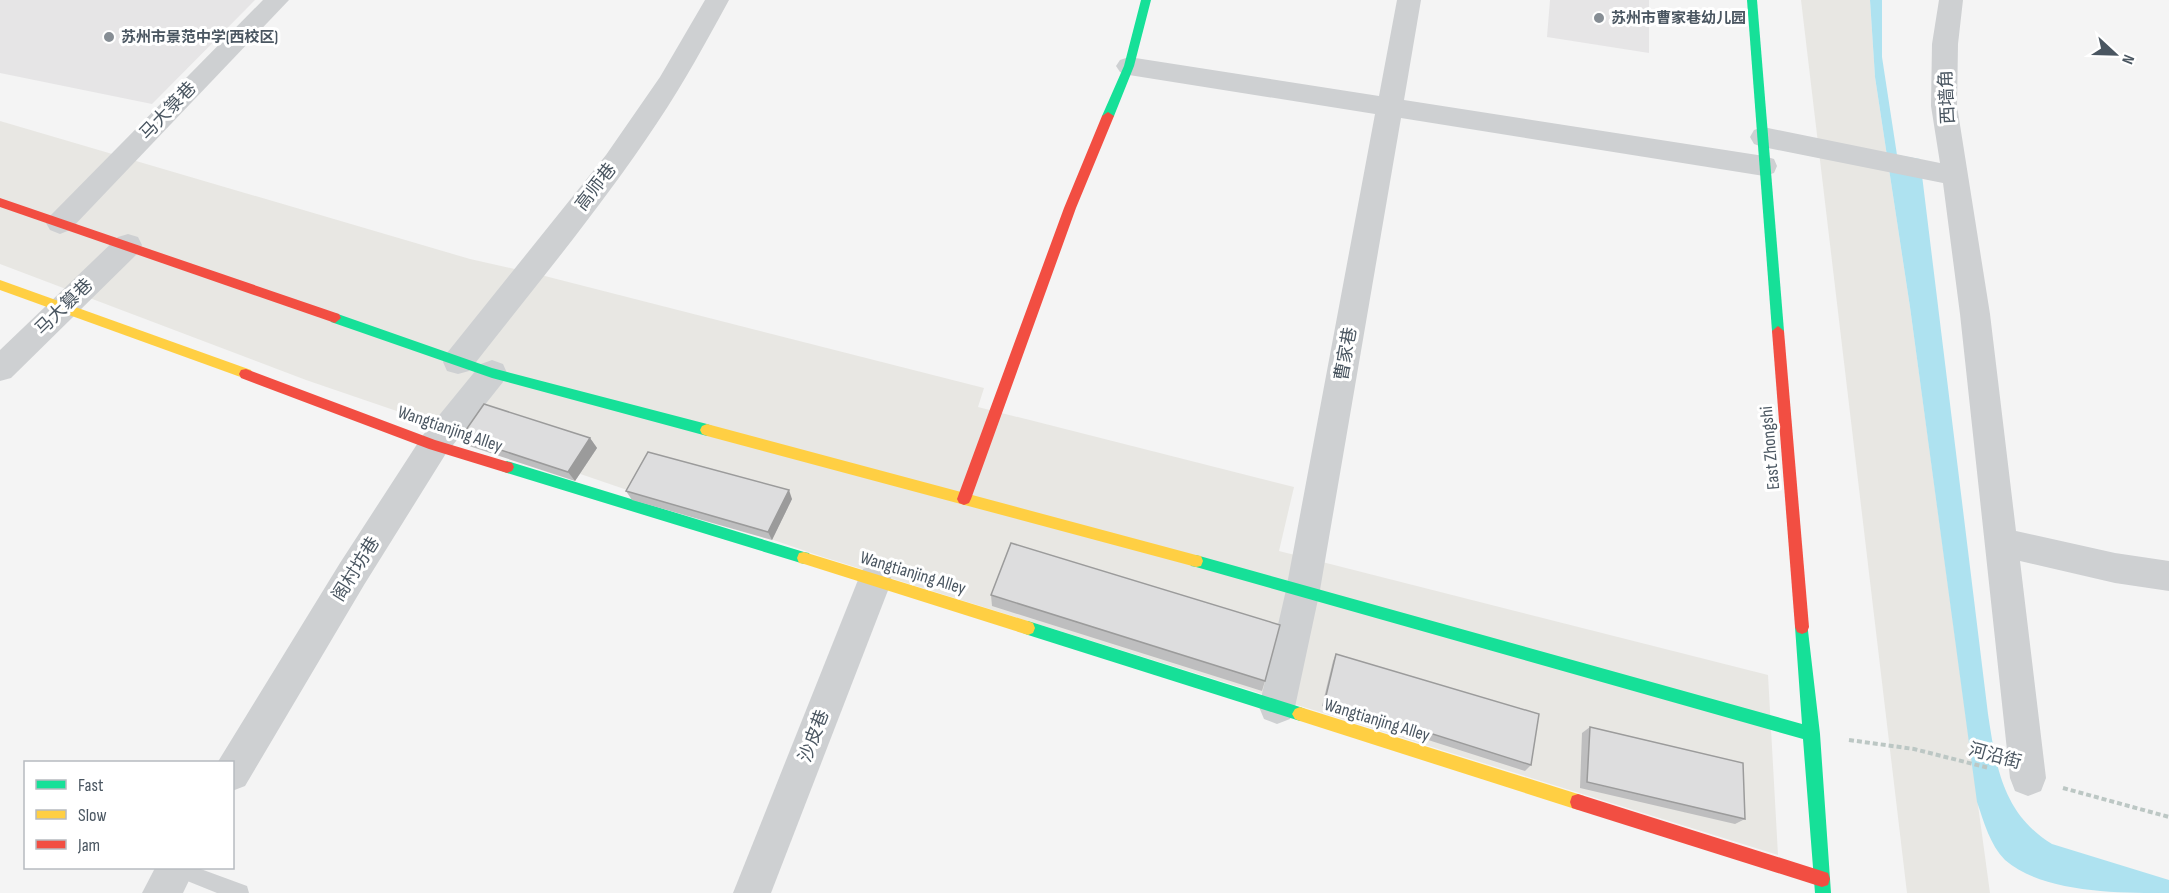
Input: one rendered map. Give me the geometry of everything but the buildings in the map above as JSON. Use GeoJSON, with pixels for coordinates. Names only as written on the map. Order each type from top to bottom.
{"type":"FeatureCollection","features":[{"type":"Feature","properties":{"kind":"street","name":"马大箓巷"},"geometry":{"type":"LineString","coordinates":[[60,222],[277,0]]}},
{"type":"Feature","properties":{"kind":"street","name":"高师巷"},"geometry":{"type":"LineString","coordinates":[[458,362],[606,175],[638,131],[680,67],[717,0]]}},
{"type":"Feature","properties":{"kind":"street"},"geometry":{"type":"LineString","coordinates":[[964,499],[1070,207],[1129,66],[1146,0]]}},
{"type":"Feature","properties":{"kind":"street","name":"曹家巷"},"geometry":{"type":"LineString","coordinates":[[1277,707],[1303,590],[1409,0]]}},
{"type":"Feature","properties":{"kind":"street","name":"East Zhongshi"},"geometry":{"type":"LineString","coordinates":[[1752,0],[1823,893]]}},
{"type":"Feature","properties":{"kind":"street","name":"西墙角"},"geometry":{"type":"LineString","coordinates":[[1951,0],[1945,44],[1944,106],[1947,174],[1975,314],[2028,778]]}},
{"type":"Feature","properties":{"kind":"street"},"geometry":{"type":"LineString","coordinates":[[1129,66],[1764,166]]}},
{"type":"Feature","properties":{"kind":"street"},"geometry":{"type":"LineString","coordinates":[[1763,137],[1947,174]]}},
{"type":"Feature","properties":{"kind":"street"},"geometry":{"type":"LineString","coordinates":[[0,202],[492,373],[1303,590],[1812,734]]}},
{"type":"Feature","properties":{"kind":"street","name":"马大篡巷"},"geometry":{"type":"LineString","coordinates":[[0,369],[128,245]]}},
{"type":"Feature","properties":{"kind":"street","name":"Wangtianjing Alley"},"geometry":{"type":"LineString","coordinates":[[0,285],[64,306],[434,445],[875,580],[1822,879]]}},
{"type":"Feature","properties":{"kind":"street","name":"阁村坊巷"},"geometry":{"type":"LineString","coordinates":[[234,770],[352,574],[434,445],[492,373]]}},
{"type":"Feature","properties":{"kind":"street"},"geometry":{"type":"LineString","coordinates":[[2000,542],[2115,568],[2169,576]]}},
{"type":"Feature","properties":{"kind":"street","name":"沙皮巷"},"geometry":{"type":"LineString","coordinates":[[752,893],[875,580]]}},
{"type":"Feature","properties":{"kind":"lane"},"geometry":{"type":"LineString","coordinates":[[171,876],[240,893]]}},
{"type":"Feature","properties":{"kind":"path","name":"河沿街"},"geometry":{"type":"LineString","coordinates":[[1812,734],[1914,749],[2169,817]]}},
{"type":"Feature","properties":{"kind":"shaded area","name":"苏州市景范中学(西校区)"},"geometry":{"type":"Polygon","coordinates":[[[0,0],[255,0],[152,104],[0,73],[0,0]]]}},
{"type":"Feature","properties":{"kind":"shaded area","name":"苏州市曹家巷幼儿园"},"geometry":{"type":"Polygon","coordinates":[[[1550,0],[1649,0],[1649,53],[1547,37],[1550,0]]]}},
{"type":"Feature","properties":{"kind":"shaded area"},"geometry":{"type":"Polygon","coordinates":[[[1801,0],[1870,0],[1875,77],[1910,307],[1990,893],[1907,893],[1801,0]]]}},
{"type":"Feature","properties":{"kind":"shaded area"},"geometry":{"type":"Polygon","coordinates":[[[0,121],[470,259],[984,388],[978,407],[1294,487],[1279,551],[1768,675],[1778,855],[823,557],[306,380],[0,264],[0,121]]]}},
{"type":"Feature","properties":{"kind":"water"},"geometry":{"type":"Polygon","coordinates":[[[1870,0],[1882,0],[1882,57],[1897,155],[1920,159],[1988,714],[1999,771],[2012,804],[2022,818],[2052,844],[2169,880],[2169,893],[2082,889],[2039,879],[2021,871],[2005,860],[1995,847],[1977,802],[1910,307],[1875,77],[1870,0]]]}},
{"type":"Feature","properties":{"kind":"traffic: fast"},"geometry":{"type":"LineString","coordinates":[[1108,116],[1129,66],[1146,0]]}},
{"type":"Feature","properties":{"kind":"traffic: fast"},"geometry":{"type":"LineString","coordinates":[[1752,0],[1778,331]]}},
{"type":"Feature","properties":{"kind":"traffic: fast"},"geometry":{"type":"LineString","coordinates":[[335,318],[492,373],[707,430]]}},
{"type":"Feature","properties":{"kind":"traffic: fast"},"geometry":{"type":"LineString","coordinates":[[507,467],[804,558]]}},
{"type":"Feature","properties":{"kind":"traffic: fast"},"geometry":{"type":"LineString","coordinates":[[1196,561],[1812,734]]}},
{"type":"Feature","properties":{"kind":"traffic: fast"},"geometry":{"type":"LineString","coordinates":[[1802,627],[1823,893]]}},
{"type":"Feature","properties":{"kind":"traffic: fast"},"geometry":{"type":"LineString","coordinates":[[1028,628],[1300,714]]}},
{"type":"Feature","properties":{"kind":"traffic: slow"},"geometry":{"type":"LineString","coordinates":[[0,285],[246,374]]}},
{"type":"Feature","properties":{"kind":"traffic: slow"},"geometry":{"type":"LineString","coordinates":[[707,430],[1196,561]]}},
{"type":"Feature","properties":{"kind":"traffic: slow"},"geometry":{"type":"LineString","coordinates":[[804,558],[1028,628]]}},
{"type":"Feature","properties":{"kind":"traffic: slow"},"geometry":{"type":"LineString","coordinates":[[1300,714],[1578,802]]}},
{"type":"Feature","properties":{"kind":"traffic: jam"},"geometry":{"type":"LineString","coordinates":[[964,499],[1070,208],[1108,116]]}},
{"type":"Feature","properties":{"kind":"traffic: jam"},"geometry":{"type":"LineString","coordinates":[[0,202],[335,318]]}},
{"type":"Feature","properties":{"kind":"traffic: jam"},"geometry":{"type":"LineString","coordinates":[[1778,331],[1802,627]]}},
{"type":"Feature","properties":{"kind":"traffic: jam"},"geometry":{"type":"LineString","coordinates":[[246,374],[434,445],[507,467]]}},
{"type":"Feature","properties":{"kind":"traffic: jam"},"geometry":{"type":"LineString","coordinates":[[1578,802],[1822,879]]}},
{"type":"Feature","properties":{"kind":"place","name":"苏州市曹家巷幼儿园"},"geometry":{"type":"Point","coordinates":[1599,18]}},
{"type":"Feature","properties":{"kind":"place","name":"苏州市景范中学(西校区)"},"geometry":{"type":"Point","coordinates":[109,37]}}]}
